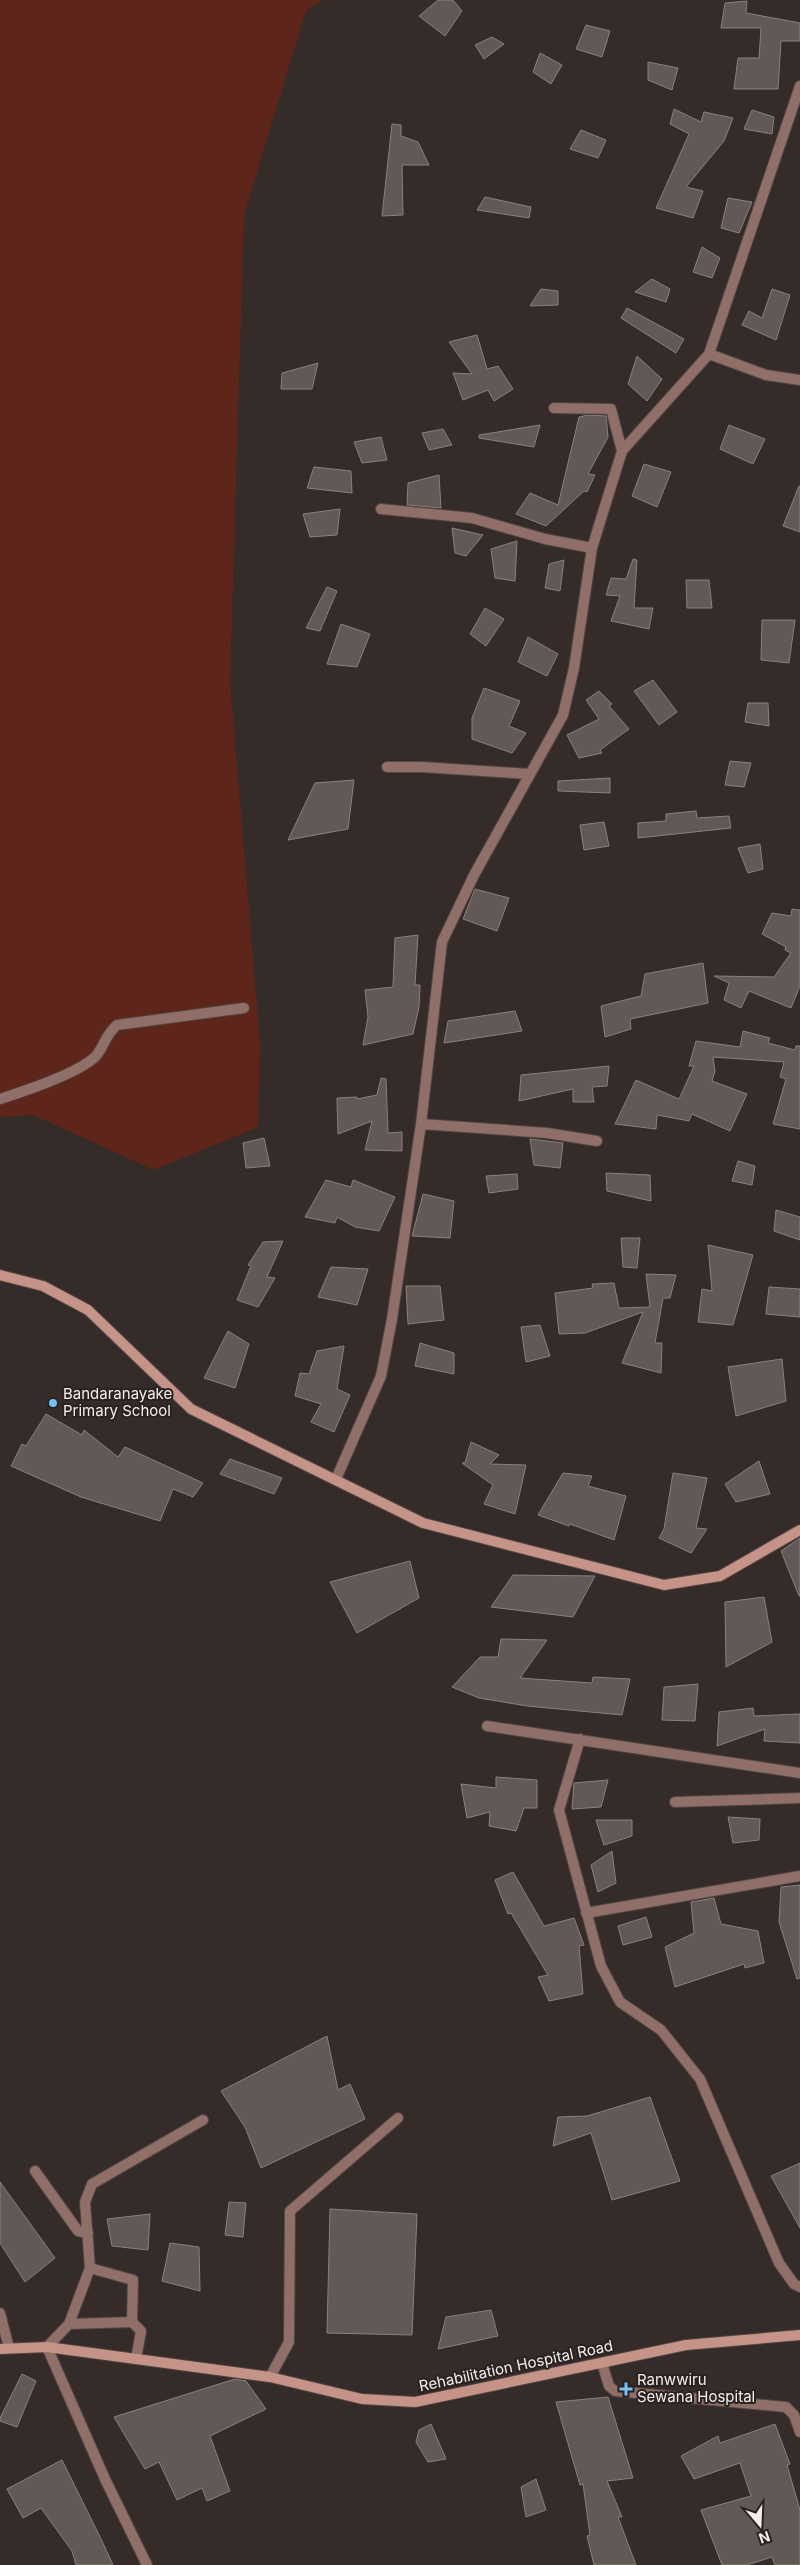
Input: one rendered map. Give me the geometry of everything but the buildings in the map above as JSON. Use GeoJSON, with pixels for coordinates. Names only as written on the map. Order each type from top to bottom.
{"type":"FeatureCollection","features":[{"type":"Feature","properties":{"kind":"street"},"geometry":{"type":"LineString","coordinates":[[336,1479],[381,1376],[392,1319],[421,1124],[442,942],[529,774],[563,715],[574,668],[592,548],[622,451],[709,354],[800,86]]}},
{"type":"Feature","properties":{"kind":"street"},"geometry":{"type":"LineString","coordinates":[[709,354],[766,375],[800,380]]}},
{"type":"Feature","properties":{"kind":"street"},"geometry":{"type":"LineString","coordinates":[[554,408],[610,409],[622,451]]}},
{"type":"Feature","properties":{"kind":"street"},"geometry":{"type":"LineString","coordinates":[[381,509],[472,518],[545,540],[592,548]]}},
{"type":"Feature","properties":{"kind":"street"},"geometry":{"type":"LineString","coordinates":[[387,767],[422,767],[529,774]]}},
{"type":"Feature","properties":{"kind":"street"},"geometry":{"type":"LineString","coordinates":[[0,1100],[84,1065],[97,1055],[107,1034],[117,1026],[244,1008]]}},
{"type":"Feature","properties":{"kind":"street"},"geometry":{"type":"LineString","coordinates":[[421,1124],[547,1133],[598,1142]]}},
{"type":"Feature","properties":{"kind":"street"},"geometry":{"type":"LineString","coordinates":[[0,1276],[43,1286],[88,1310],[191,1409],[423,1523],[664,1585],[720,1576],[800,1530]]}},
{"type":"Feature","properties":{"kind":"street"},"geometry":{"type":"LineString","coordinates":[[487,1726],[800,1774]]}},
{"type":"Feature","properties":{"kind":"street"},"geometry":{"type":"LineString","coordinates":[[580,1739],[559,1810],[601,1966],[620,2002],[661,2030],[700,2078],[779,2263],[794,2284],[800,2287]]}},
{"type":"Feature","properties":{"kind":"street"},"geometry":{"type":"LineString","coordinates":[[675,1802],[800,1798]]}},
{"type":"Feature","properties":{"kind":"street"},"geometry":{"type":"LineString","coordinates":[[586,1913],[800,1876]]}},
{"type":"Feature","properties":{"kind":"street"},"geometry":{"type":"LineString","coordinates":[[270,2377],[289,2342],[290,2211],[398,2118]]}},
{"type":"Feature","properties":{"kind":"street"},"geometry":{"type":"LineString","coordinates":[[147,2565],[104,2479],[47,2347],[69,2324],[90,2268],[85,2202],[92,2184],[203,2120]]}},
{"type":"Feature","properties":{"kind":"street"},"geometry":{"type":"LineString","coordinates":[[35,2170],[78,2231],[88,2233]]}},
{"type":"Feature","properties":{"kind":"street"},"geometry":{"type":"LineString","coordinates":[[90,2268],[133,2280],[132,2322],[141,2331],[136,2359]]}},
{"type":"Feature","properties":{"kind":"street"},"geometry":{"type":"LineString","coordinates":[[0,2313],[4,2348]]}},
{"type":"Feature","properties":{"kind":"street"},"geometry":{"type":"LineString","coordinates":[[69,2324],[132,2322]]}},
{"type":"Feature","properties":{"kind":"street","name":"Rehabilitation Hospital Road"},"geometry":{"type":"LineString","coordinates":[[4,2348],[47,2347],[270,2377],[362,2399],[415,2402],[686,2345],[800,2335]]}},
{"type":"Feature","properties":{"kind":"street"},"geometry":{"type":"LineString","coordinates":[[602,2364],[609,2386],[615,2391],[786,2407],[794,2414],[800,2432]]}},
{"type":"Feature","properties":{"kind":"shaded area"},"geometry":{"type":"Polygon","coordinates":[[[0,0],[323,0],[306,10],[244,215],[230,682],[260,1043],[258,1127],[154,1170],[33,1115],[0,1117],[0,0]]]}},
{"type":"Feature","properties":{"kind":"place","name":"Bandaranayake Primary School"},"geometry":{"type":"Point","coordinates":[53,1403]}},
{"type":"Feature","properties":{"kind":"place","name":"Ranwwiru Sewana Hospital"},"geometry":{"type":"Point","coordinates":[626,2389]}}]}
